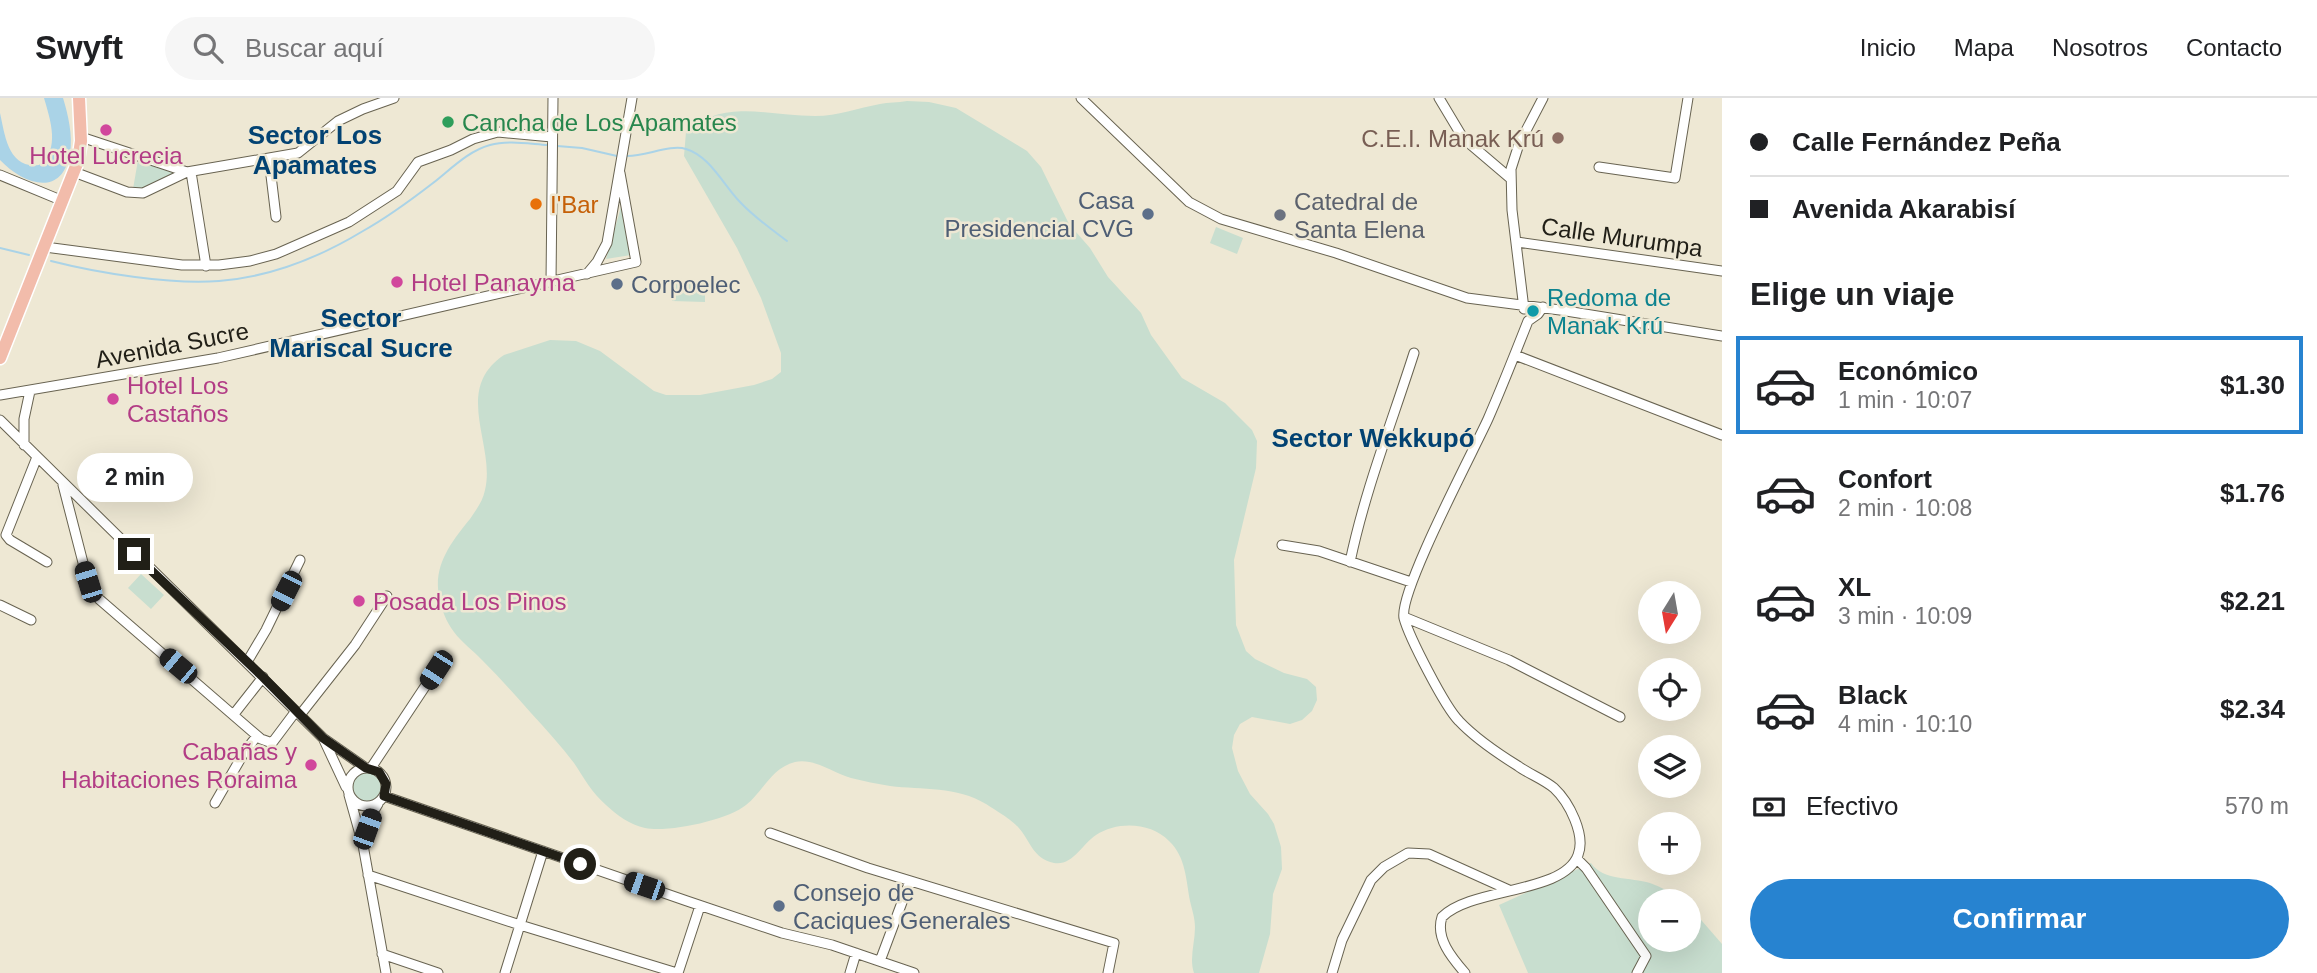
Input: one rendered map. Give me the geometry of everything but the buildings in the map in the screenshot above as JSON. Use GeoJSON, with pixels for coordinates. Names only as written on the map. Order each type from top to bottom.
{"type":"FeatureCollection","features":[{"type":"Feature","properties":{"kind":"highway"},"geometry":{"type":"LineString","coordinates":[[0,358],[74,172],[81,137],[79,98]]}},
{"type":"Feature","properties":{"kind":"street"},"geometry":{"type":"LineString","coordinates":[[74,172],[118,189],[135,193],[151,191],[189,172],[298,153],[338,121],[363,108],[394,98]]}},
{"type":"Feature","properties":{"kind":"street"},"geometry":{"type":"LineString","coordinates":[[551,282],[553,98]]}},
{"type":"Feature","properties":{"kind":"street"},"geometry":{"type":"LineString","coordinates":[[587,274],[607,243],[632,98]]}},
{"type":"Feature","properties":{"kind":"street"},"geometry":{"type":"LineString","coordinates":[[1081,98],[1189,202],[1210,215],[1336,253],[1456,295],[1722,336]]}},
{"type":"Feature","properties":{"kind":"street"},"geometry":{"type":"LineString","coordinates":[[1439,98],[1463,138],[1510,178]]}},
{"type":"Feature","properties":{"kind":"street"},"geometry":{"type":"LineString","coordinates":[[1528,321],[1510,178],[1515,154],[1543,98]]}},
{"type":"Feature","properties":{"kind":"street"},"geometry":{"type":"LineString","coordinates":[[1599,167],[1675,178],[1688,98]]}},
{"type":"Feature","properties":{"kind":"street"},"geometry":{"type":"LineString","coordinates":[[45,247],[206,266],[263,258],[330,231],[392,195],[401,187],[418,162],[485,134],[506,132],[552,143]]}},
{"type":"Feature","properties":{"kind":"street"},"geometry":{"type":"LineString","coordinates":[[81,137],[189,172]]}},
{"type":"Feature","properties":{"kind":"street"},"geometry":{"type":"LineString","coordinates":[[269,159],[276,217]]}},
{"type":"Feature","properties":{"kind":"street"},"geometry":{"type":"LineString","coordinates":[[189,172],[206,266]]}},
{"type":"Feature","properties":{"kind":"street","name":"Avenida Sucre"},"geometry":{"type":"LineString","coordinates":[[0,395],[231,355],[636,262],[620,173]]}},
{"type":"Feature","properties":{"kind":"street"},"geometry":{"type":"LineString","coordinates":[[0,175],[63,201]]}},
{"type":"Feature","properties":{"kind":"street","name":"Calle Murumpa"},"geometry":{"type":"LineString","coordinates":[[1517,242],[1722,271]]}},
{"type":"Feature","properties":{"kind":"street"},"geometry":{"type":"LineString","coordinates":[[1465,973],[1443,942],[1440,928],[1442,917],[1462,903],[1531,887],[1572,866],[1580,850],[1577,829],[1562,797],[1548,784],[1492,748],[1456,718],[1427,668],[1404,617],[1405,601],[1411,582],[1487,420],[1528,321],[1543,307]]}},
{"type":"Feature","properties":{"kind":"street"},"geometry":{"type":"LineString","coordinates":[[1350,562],[1381,447],[1414,353]]}},
{"type":"Feature","properties":{"kind":"street"},"geometry":{"type":"LineString","coordinates":[[1514,355],[1722,435]]}},
{"type":"Feature","properties":{"kind":"street"},"geometry":{"type":"LineString","coordinates":[[24,445],[24,419],[30,391]]}},
{"type":"Feature","properties":{"kind":"street"},"geometry":{"type":"LineString","coordinates":[[0,420],[323,738],[368,768],[379,772],[385,780],[386,789],[372,814],[363,845]]}},
{"type":"Feature","properties":{"kind":"street"},"geometry":{"type":"LineString","coordinates":[[37,457],[6,535],[47,562]]}},
{"type":"Feature","properties":{"kind":"street"},"geometry":{"type":"LineString","coordinates":[[62,483],[83,568],[93,593],[257,736],[272,743],[360,638],[387,596]]}},
{"type":"Feature","properties":{"kind":"street"},"geometry":{"type":"LineString","coordinates":[[1282,545],[1319,551],[1411,582]]}},
{"type":"Feature","properties":{"kind":"street"},"geometry":{"type":"LineString","coordinates":[[247,662],[266,631],[300,560]]}},
{"type":"Feature","properties":{"kind":"street"},"geometry":{"type":"LineString","coordinates":[[0,605],[32,620]]}},
{"type":"Feature","properties":{"kind":"street"},"geometry":{"type":"LineString","coordinates":[[1404,617],[1509,660],[1620,717]]}},
{"type":"Feature","properties":{"kind":"street"},"geometry":{"type":"LineString","coordinates":[[386,973],[363,845],[348,792],[350,776],[357,770],[368,768],[436,670]]}},
{"type":"Feature","properties":{"kind":"street"},"geometry":{"type":"LineString","coordinates":[[234,714],[263,677]]}},
{"type":"Feature","properties":{"kind":"street"},"geometry":{"type":"LineString","coordinates":[[215,803],[245,751],[257,736]]}},
{"type":"Feature","properties":{"kind":"street"},"geometry":{"type":"LineString","coordinates":[[323,738],[354,802],[372,806],[382,799]]}},
{"type":"Feature","properties":{"kind":"street"},"geometry":{"type":"LineString","coordinates":[[382,799],[782,933],[856,953],[914,973]]}},
{"type":"Feature","properties":{"kind":"street"},"geometry":{"type":"LineString","coordinates":[[770,833],[910,881],[1114,943],[1108,973]]}},
{"type":"Feature","properties":{"kind":"street"},"geometry":{"type":"LineString","coordinates":[[505,973],[542,851]]}},
{"type":"Feature","properties":{"kind":"street"},"geometry":{"type":"LineString","coordinates":[[1332,973],[1342,940],[1371,880],[1384,867],[1408,853],[1429,854],[1509,890]]}},
{"type":"Feature","properties":{"kind":"street"},"geometry":{"type":"LineString","coordinates":[[1577,859],[1586,868],[1646,956],[1637,973]]}},
{"type":"Feature","properties":{"kind":"street"},"geometry":{"type":"LineString","coordinates":[[368,875],[677,973],[700,906]]}},
{"type":"Feature","properties":{"kind":"street"},"geometry":{"type":"LineString","coordinates":[[880,961],[910,881]]}},
{"type":"Feature","properties":{"kind":"street"},"geometry":{"type":"LineString","coordinates":[[850,973],[856,953]]}},
{"type":"Feature","properties":{"kind":"street"},"geometry":{"type":"LineString","coordinates":[[382,954],[438,973]]}},
{"type":"Feature","properties":{"kind":"green space"},"geometry":{"type":"Polygon","coordinates":[[[929,102],[956,108],[1027,151],[1041,167],[1069,224],[1090,248],[1108,277],[1141,313],[1151,335],[1182,378],[1225,403],[1252,430],[1257,441],[1256,468],[1234,560],[1236,625],[1246,651],[1255,659],[1284,673],[1307,679],[1316,687],[1317,700],[1312,711],[1302,720],[1290,724],[1252,717],[1240,724],[1234,735],[1232,748],[1238,771],[1250,794],[1274,824],[1281,847],[1282,869],[1273,894],[1270,934],[1259,973],[1194,973],[1192,956],[1195,924],[1182,861],[1169,841],[1144,827],[1124,826],[1104,830],[1072,858],[1054,863],[1041,858],[1012,821],[975,798],[951,791],[890,786],[851,778],[802,761],[780,769],[752,800],[726,816],[668,829],[634,825],[596,795],[559,744],[495,673],[457,636],[444,615],[438,585],[441,564],[479,505],[485,490],[487,473],[478,401],[481,385],[489,369],[504,355],[550,340],[576,341],[600,351],[654,391],[666,395],[700,395],[754,385],[772,379],[781,372],[781,353],[761,298],[737,248],[684,156],[686,132],[716,115],[731,112],[823,116],[883,103],[929,102]]]}},
{"type":"Feature","properties":{"kind":"green space"},"geometry":{"type":"Polygon","coordinates":[[[138,160],[173,171],[173,174],[141,189],[133,189],[138,160]]]}},
{"type":"Feature","properties":{"kind":"green space"},"geometry":{"type":"Polygon","coordinates":[[[621,207],[631,255],[606,259],[621,207]]]}},
{"type":"Feature","properties":{"kind":"green space"},"geometry":{"type":"Polygon","coordinates":[[[1216,227],[1243,238],[1237,254],[1210,243],[1216,227]]]}},
{"type":"Feature","properties":{"kind":"green space"},"geometry":{"type":"Polygon","coordinates":[[[672,282],[705,282],[705,302],[672,301],[672,282]]]}},
{"type":"Feature","properties":{"kind":"green space"},"geometry":{"type":"Polygon","coordinates":[[[141,574],[164,595],[151,609],[128,588],[141,574]]]}},
{"type":"Feature","properties":{"kind":"green space"},"geometry":{"type":"Polygon","coordinates":[[[366,772],[377,776],[381,787],[377,798],[366,802],[355,798],[351,787],[355,776],[366,772]]]}},
{"type":"Feature","properties":{"kind":"green space"},"geometry":{"type":"Polygon","coordinates":[[[1591,863],[1596,869],[1610,876],[1643,881],[1664,889],[1638,889],[1638,952],[1701,952],[1701,920],[1722,944],[1722,973],[1528,973],[1499,905],[1591,863]]]}},
{"type":"Feature","properties":{"kind":"water"},"geometry":{"type":"Polygon","coordinates":[[[44,98],[63,98],[71,146],[66,167],[59,177],[41,183],[20,176],[0,160],[0,113],[6,140],[14,156],[29,165],[39,165],[46,159],[52,143],[51,124],[44,98]]]}},
{"type":"Feature","properties":{"kind":"waterway"},"geometry":{"type":"LineString","coordinates":[[51,261],[112,274],[158,280],[200,282],[257,275],[312,257],[372,226],[460,161],[482,148],[504,143],[548,145]]}},
{"type":"Feature","properties":{"kind":"waterway"},"geometry":{"type":"LineString","coordinates":[[557,146],[582,148],[617,156]]}},
{"type":"Feature","properties":{"kind":"waterway"},"geometry":{"type":"LineString","coordinates":[[626,156],[672,148],[695,153],[709,165],[745,207],[787,241]]}},
{"type":"Feature","properties":{"kind":"waterway"},"geometry":{"type":"LineString","coordinates":[[0,248],[29,255]]}},
{"type":"Feature","properties":{"kind":"place","name":"Cancha de Los Apamates"},"geometry":{"type":"Point","coordinates":[448,122]}},
{"type":"Feature","properties":{"kind":"place","name":"Hotel Lucrecia"},"geometry":{"type":"Point","coordinates":[106,130]}},
{"type":"Feature","properties":{"kind":"place","name":"C.E.I. Manak Krú"},"geometry":{"type":"Point","coordinates":[1558,138]}},
{"type":"Feature","properties":{"kind":"place","name":"I'Bar"},"geometry":{"type":"Point","coordinates":[536,204]}},
{"type":"Feature","properties":{"kind":"place","name":"Casa Presidencial CVG"},"geometry":{"type":"Point","coordinates":[1148,214]}},
{"type":"Feature","properties":{"kind":"place","name":"Catedral de Santa Elena"},"geometry":{"type":"Point","coordinates":[1280,215]}},
{"type":"Feature","properties":{"kind":"place","name":"Hotel Panayma"},"geometry":{"type":"Point","coordinates":[397,282]}},
{"type":"Feature","properties":{"kind":"place","name":"Corpoelec"},"geometry":{"type":"Point","coordinates":[617,284]}},
{"type":"Feature","properties":{"kind":"place","name":"Redoma de Manak Krú"},"geometry":{"type":"Point","coordinates":[1533,311]}},
{"type":"Feature","properties":{"kind":"place","name":"Hotel Los Castaños"},"geometry":{"type":"Point","coordinates":[113,399]}},
{"type":"Feature","properties":{"kind":"place","name":"Posada Los Pinos"},"geometry":{"type":"Point","coordinates":[359,601]}},
{"type":"Feature","properties":{"kind":"place","name":"Cabañas y Habitaciones Roraima"},"geometry":{"type":"Point","coordinates":[311,765]}},
{"type":"Feature","properties":{"kind":"place","name":"Consejo de Caciques Generales"},"geometry":{"type":"Point","coordinates":[779,906]}},
{"type":"Feature","properties":{"kind":"district","name":"Sector Los Apamates"},"geometry":{"type":"Point","coordinates":[315,150]}},
{"type":"Feature","properties":{"kind":"district","name":"Sector Mariscal Sucre"},"geometry":{"type":"Point","coordinates":[361,333]}},
{"type":"Feature","properties":{"kind":"district","name":"Sector Wekkupó"},"geometry":{"type":"Point","coordinates":[1373,438]}},
{"type":"Feature","properties":{"kind":"route"},"geometry":{"type":"LineString","coordinates":[[134,554],[323,738],[366,768],[379,772],[386,784],[384,796],[580,864]]}}]}
